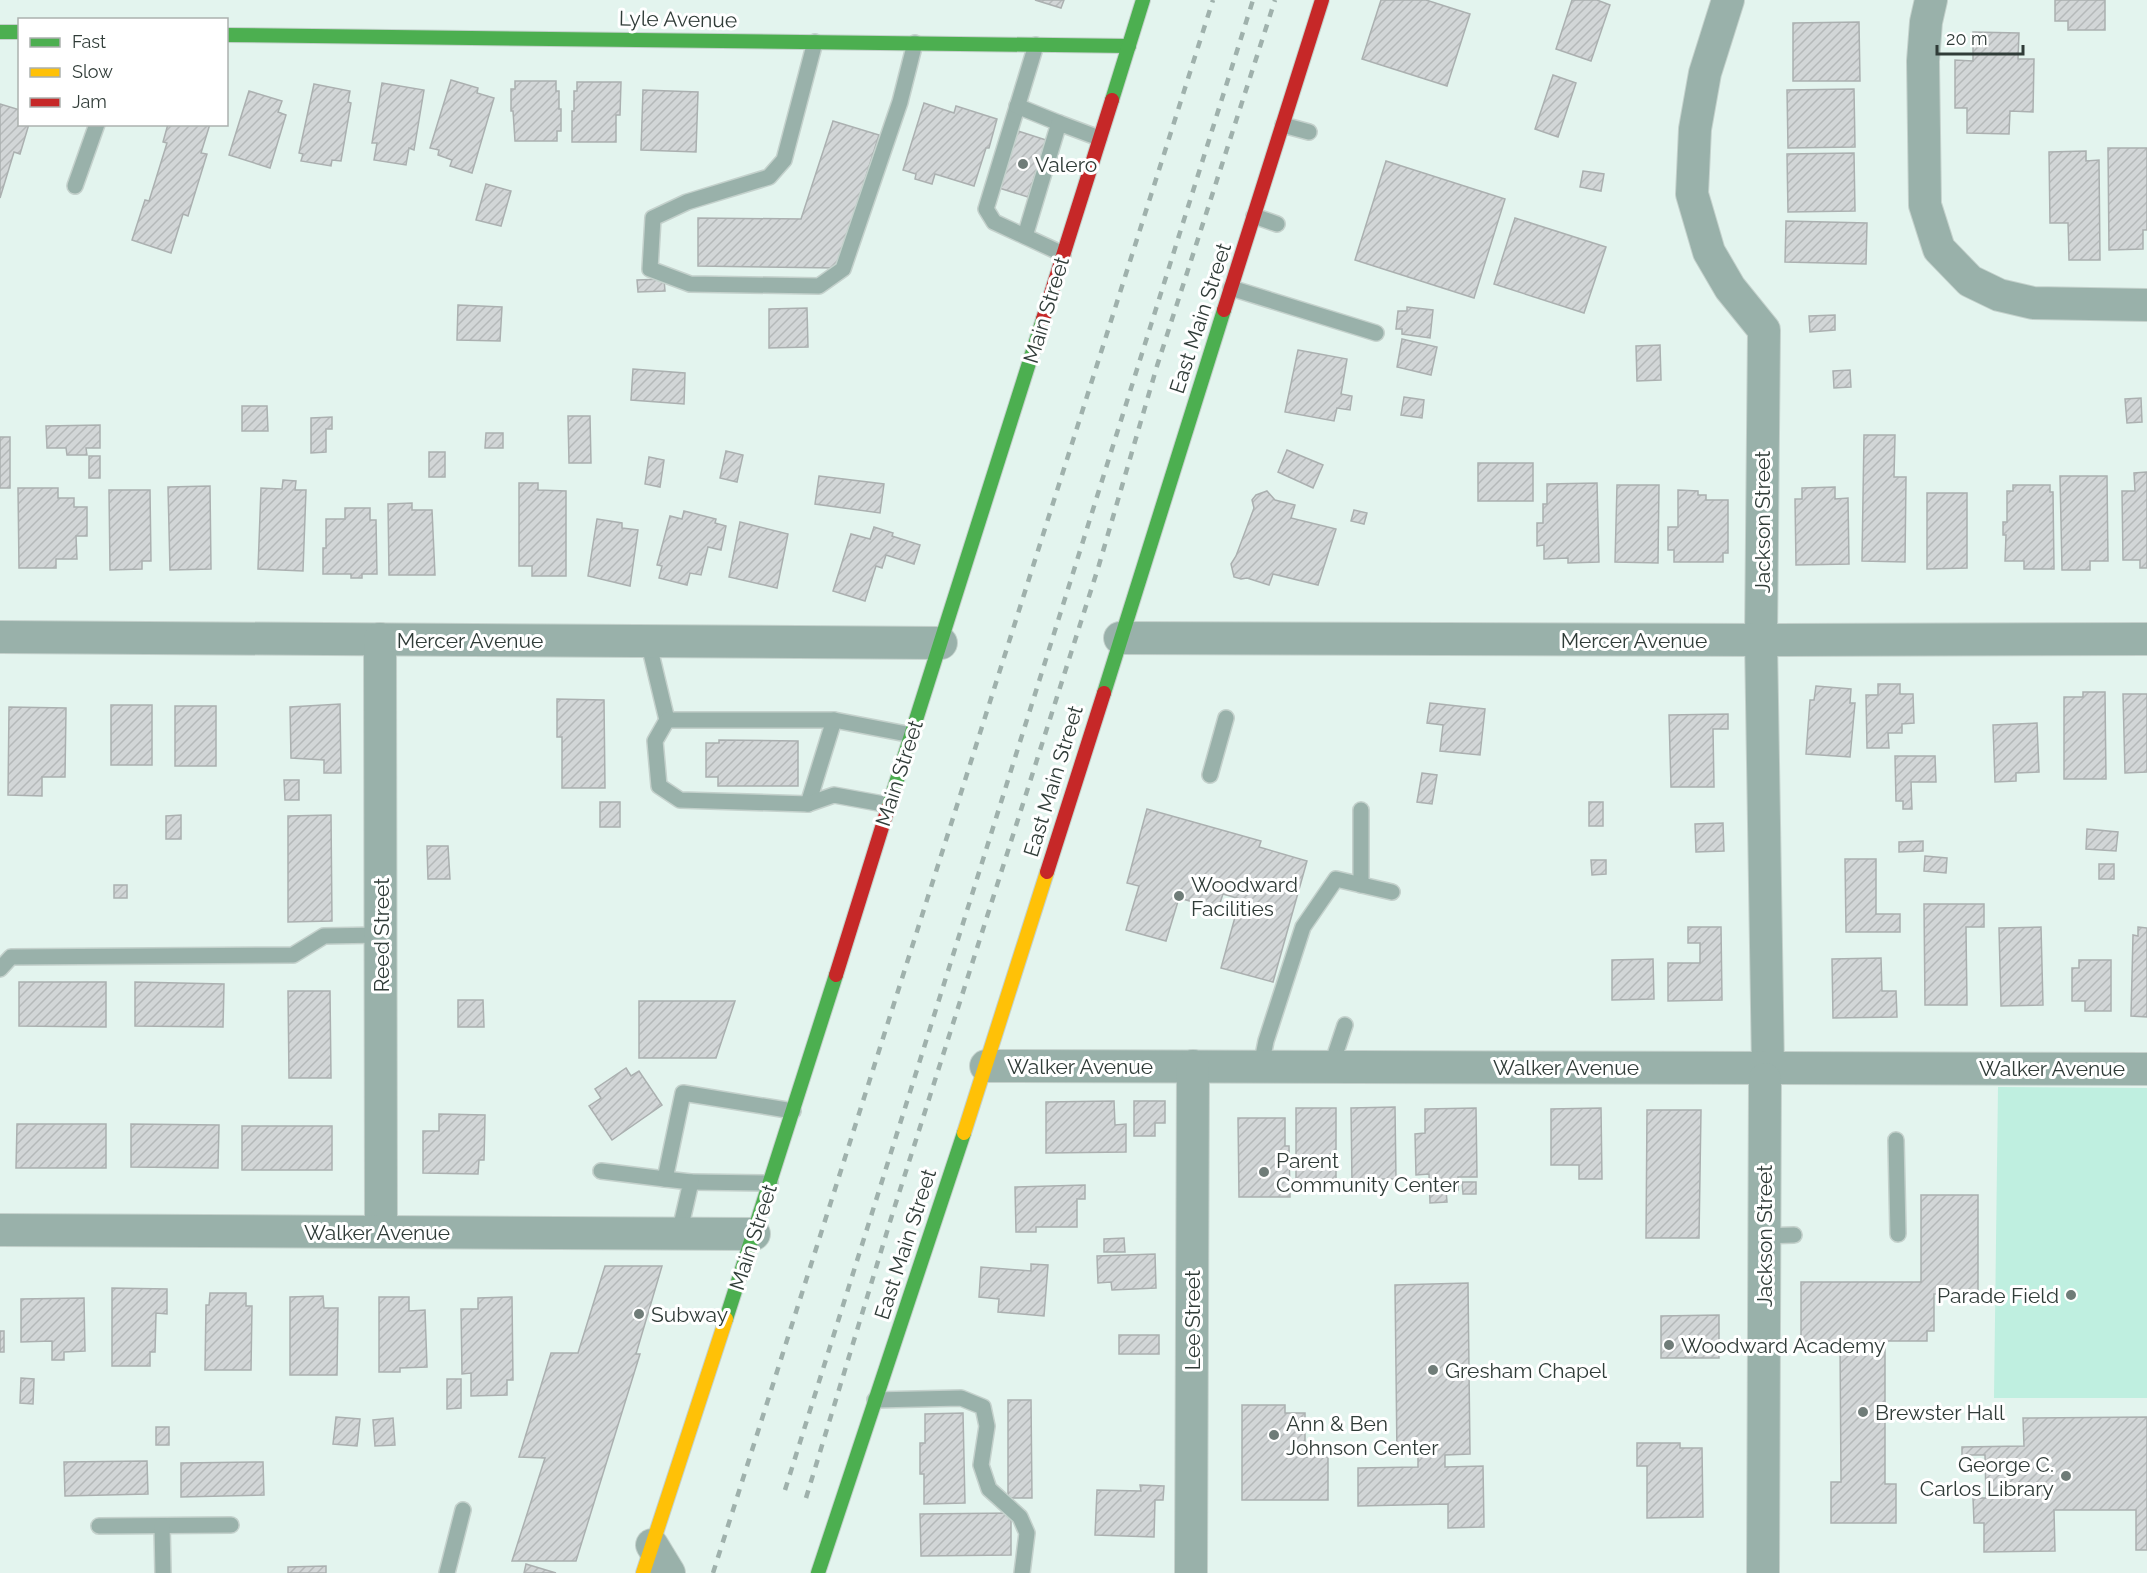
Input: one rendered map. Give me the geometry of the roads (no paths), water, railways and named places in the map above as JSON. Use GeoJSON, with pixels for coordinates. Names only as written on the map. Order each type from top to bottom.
{"type":"FeatureCollection","features":[{"type":"Feature","properties":{"kind":"street","name":"Main Street"},"geometry":{"type":"LineString","coordinates":[[669,1573],[647,1559],[754,1234],[1143,0]]}},
{"type":"Feature","properties":{"kind":"street","name":"East Main Street"},"geometry":{"type":"LineString","coordinates":[[818,1573],[986,1066],[1322,0]]}},
{"type":"Feature","properties":{"kind":"street","name":"Jackson Street"},"geometry":{"type":"LineString","coordinates":[[1728,0],[1705,73],[1695,129],[1692,194],[1709,252],[1730,288],[1764,330],[1761,640],[1766,1073],[1779,1236],[1762,1573]]}},
{"type":"Feature","properties":{"kind":"street"},"geometry":{"type":"LineString","coordinates":[[1931,0],[1926,22],[1923,61],[1924,205],[1939,249],[1970,281],[1999,295],[2033,303],[2147,305]]}},
{"type":"Feature","properties":{"kind":"street"},"geometry":{"type":"LineString","coordinates":[[0,32],[18,32]]}},
{"type":"Feature","properties":{"kind":"street","name":"Lyle Avenue"},"geometry":{"type":"LineString","coordinates":[[228,35],[1129,46]]}},
{"type":"Feature","properties":{"kind":"street","name":"Mercer Avenue"},"geometry":{"type":"LineString","coordinates":[[0,637],[941,643]]}},
{"type":"Feature","properties":{"kind":"street","name":"Mercer Avenue"},"geometry":{"type":"LineString","coordinates":[[1120,638],[2147,639]]}},
{"type":"Feature","properties":{"kind":"street","name":"Reed Street"},"geometry":{"type":"LineString","coordinates":[[380,639],[381,1232]]}},
{"type":"Feature","properties":{"kind":"street","name":"Walker Avenue"},"geometry":{"type":"LineString","coordinates":[[986,1066],[1261,1066],[1766,1073],[2147,1069]]}},
{"type":"Feature","properties":{"kind":"street","name":"Lee Street"},"geometry":{"type":"LineString","coordinates":[[1191,1573],[1193,1066]]}},
{"type":"Feature","properties":{"kind":"street","name":"Walker Avenue"},"geometry":{"type":"LineString","coordinates":[[0,1230],[754,1234]]}},
{"type":"Feature","properties":{"kind":"lane"},"geometry":{"type":"LineString","coordinates":[[815,42],[784,160],[769,177],[687,202],[653,218],[650,269],[690,284],[819,286],[843,269],[900,102],[915,43]]}},
{"type":"Feature","properties":{"kind":"lane"},"geometry":{"type":"LineString","coordinates":[[1036,45],[986,208],[994,222],[1064,254]]}},
{"type":"Feature","properties":{"kind":"lane"},"geometry":{"type":"LineString","coordinates":[[1017,106],[1100,138]]}},
{"type":"Feature","properties":{"kind":"lane"},"geometry":{"type":"LineString","coordinates":[[1025,236],[1059,123]]}},
{"type":"Feature","properties":{"kind":"lane"},"geometry":{"type":"LineString","coordinates":[[1283,125],[1309,132]]}},
{"type":"Feature","properties":{"kind":"lane"},"geometry":{"type":"LineString","coordinates":[[75,186],[96,126]]}},
{"type":"Feature","properties":{"kind":"lane"},"geometry":{"type":"LineString","coordinates":[[1254,216],[1277,224]]}},
{"type":"Feature","properties":{"kind":"lane"},"geometry":{"type":"LineString","coordinates":[[1231,288],[1376,333]]}},
{"type":"Feature","properties":{"kind":"lane"},"geometry":{"type":"LineString","coordinates":[[648,641],[667,720],[655,741],[659,786],[680,800],[808,804],[834,795],[890,805]]}},
{"type":"Feature","properties":{"kind":"lane"},"geometry":{"type":"LineString","coordinates":[[1210,775],[1226,718]]}},
{"type":"Feature","properties":{"kind":"lane"},"geometry":{"type":"LineString","coordinates":[[667,720],[834,720],[912,735]]}},
{"type":"Feature","properties":{"kind":"lane"},"geometry":{"type":"LineString","coordinates":[[808,804],[834,720]]}},
{"type":"Feature","properties":{"kind":"lane"},"geometry":{"type":"LineString","coordinates":[[1361,810],[1361,885]]}},
{"type":"Feature","properties":{"kind":"lane"},"geometry":{"type":"LineString","coordinates":[[1261,1066],[1266,1041],[1303,927],[1336,879],[1392,892]]}},
{"type":"Feature","properties":{"kind":"lane"},"geometry":{"type":"LineString","coordinates":[[0,969],[10,957],[293,954],[324,936],[381,935]]}},
{"type":"Feature","properties":{"kind":"lane"},"geometry":{"type":"LineString","coordinates":[[1331,1067],[1345,1025]]}},
{"type":"Feature","properties":{"kind":"lane"},"geometry":{"type":"LineString","coordinates":[[665,1179],[683,1093],[793,1111]]}},
{"type":"Feature","properties":{"kind":"lane"},"geometry":{"type":"LineString","coordinates":[[1896,1140],[1898,1234]]}},
{"type":"Feature","properties":{"kind":"lane"},"geometry":{"type":"LineString","coordinates":[[601,1171],[691,1182],[770,1183]]}},
{"type":"Feature","properties":{"kind":"lane"},"geometry":{"type":"LineString","coordinates":[[679,1234],[691,1182]]}},
{"type":"Feature","properties":{"kind":"lane"},"geometry":{"type":"LineString","coordinates":[[875,1400],[961,1398],[983,1407],[987,1426],[981,1465],[988,1489],[1020,1516],[1027,1533],[1022,1573]]}},
{"type":"Feature","properties":{"kind":"lane"},"geometry":{"type":"LineString","coordinates":[[447,1573],[464,1510]]}},
{"type":"Feature","properties":{"kind":"lane"},"geometry":{"type":"LineString","coordinates":[[99,1526],[231,1525]]}},
{"type":"Feature","properties":{"kind":"lane"},"geometry":{"type":"LineString","coordinates":[[162,1526],[163,1573]]}},
{"type":"Feature","properties":{"kind":"railway"},"geometry":{"type":"LineString","coordinates":[[713,1573],[1213,0]]}},
{"type":"Feature","properties":{"kind":"railway"},"geometry":{"type":"LineString","coordinates":[[785,1490],[1253,0]]}},
{"type":"Feature","properties":{"kind":"railway"},"geometry":{"type":"LineString","coordinates":[[806,1498],[893,1212],[1099,565],[1157,366],[1275,0]]}},
{"type":"Feature","properties":{"kind":"place","name":"Valero"},"geometry":{"type":"Point","coordinates":[1023,164]}},
{"type":"Feature","properties":{"kind":"place","name":"Woodward Facilities"},"geometry":{"type":"Point","coordinates":[1179,896]}},
{"type":"Feature","properties":{"kind":"place","name":"Parent Community Center"},"geometry":{"type":"Point","coordinates":[1264,1172]}},
{"type":"Feature","properties":{"kind":"place","name":"Parade Field"},"geometry":{"type":"Point","coordinates":[2071,1295]}},
{"type":"Feature","properties":{"kind":"place","name":"Subway"},"geometry":{"type":"Point","coordinates":[639,1314]}},
{"type":"Feature","properties":{"kind":"place","name":"Woodward Academy"},"geometry":{"type":"Point","coordinates":[1669,1345]}},
{"type":"Feature","properties":{"kind":"place","name":"Gresham Chapel"},"geometry":{"type":"Point","coordinates":[1433,1370]}},
{"type":"Feature","properties":{"kind":"place","name":"Brewster Hall"},"geometry":{"type":"Point","coordinates":[1863,1412]}},
{"type":"Feature","properties":{"kind":"place","name":"Ann & Ben Johnson Center"},"geometry":{"type":"Point","coordinates":[1274,1435]}},
{"type":"Feature","properties":{"kind":"place","name":"George C. Carlos Library"},"geometry":{"type":"Point","coordinates":[2066,1476]}}]}
